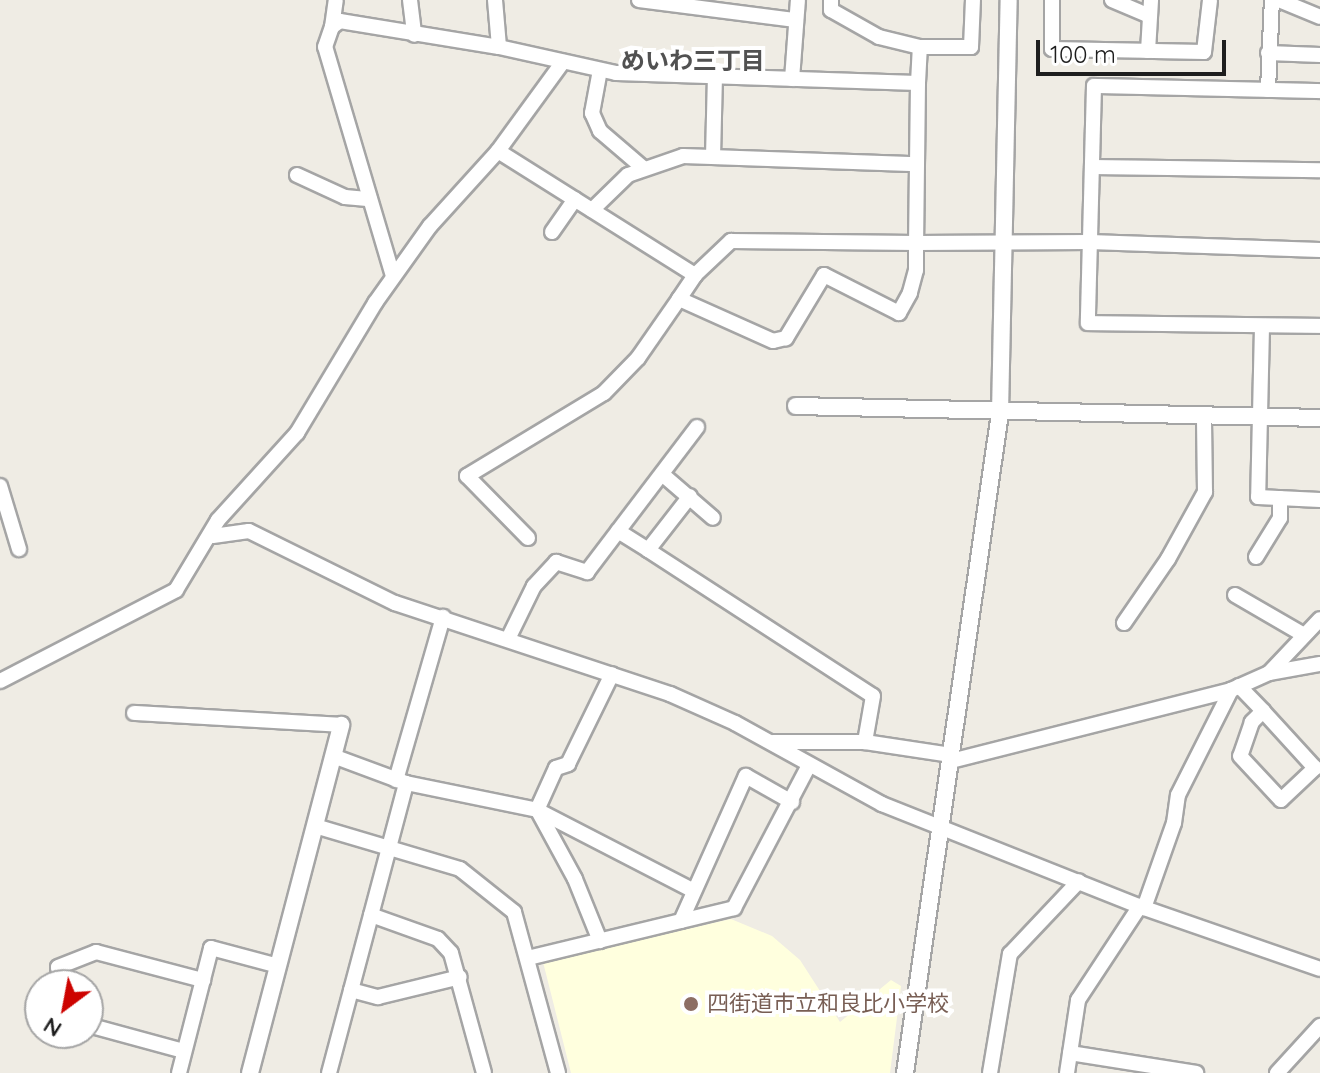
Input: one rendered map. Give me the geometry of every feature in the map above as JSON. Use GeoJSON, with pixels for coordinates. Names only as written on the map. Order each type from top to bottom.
{"type":"FeatureCollection","features":[{"type":"Feature","properties":{"kind":"street"},"geometry":{"type":"LineString","coordinates":[[336,0],[325,47],[393,276]]}},
{"type":"Feature","properties":{"kind":"street"},"geometry":{"type":"LineString","coordinates":[[410,0],[414,35]]}},
{"type":"Feature","properties":{"kind":"street"},"geometry":{"type":"LineString","coordinates":[[495,0],[499,47]]}},
{"type":"Feature","properties":{"kind":"street"},"geometry":{"type":"LineString","coordinates":[[639,0],[796,20]]}},
{"type":"Feature","properties":{"kind":"street"},"geometry":{"type":"LineString","coordinates":[[792,79],[798,0]]}},
{"type":"Feature","properties":{"kind":"street"},"geometry":{"type":"LineString","coordinates":[[831,0],[831,10],[879,37],[920,47],[971,47],[973,0]]}},
{"type":"Feature","properties":{"kind":"street"},"geometry":{"type":"LineString","coordinates":[[905,1073],[1000,413],[1009,0]]}},
{"type":"Feature","properties":{"kind":"street"},"geometry":{"type":"LineString","coordinates":[[1052,0],[1052,49],[1204,52],[1210,0]]}},
{"type":"Feature","properties":{"kind":"street"},"geometry":{"type":"LineString","coordinates":[[1112,0],[1150,8],[1148,51]]}},
{"type":"Feature","properties":{"kind":"street"},"geometry":{"type":"LineString","coordinates":[[1268,90],[1272,0]]}},
{"type":"Feature","properties":{"kind":"street"},"geometry":{"type":"LineString","coordinates":[[1279,0],[1320,17]]}},
{"type":"Feature","properties":{"kind":"street"},"geometry":{"type":"LineString","coordinates":[[332,27],[340,21],[499,47],[600,70],[918,83]]}},
{"type":"Feature","properties":{"kind":"street"},"geometry":{"type":"LineString","coordinates":[[679,299],[773,341],[786,338],[824,275],[899,313],[916,270],[920,47]]}},
{"type":"Feature","properties":{"kind":"street"},"geometry":{"type":"LineString","coordinates":[[1268,53],[1320,55]]}},
{"type":"Feature","properties":{"kind":"street"},"geometry":{"type":"LineString","coordinates":[[0,681],[176,590],[213,536],[218,520],[297,433],[393,276],[498,151],[563,62]]}},
{"type":"Feature","properties":{"kind":"street"},"geometry":{"type":"LineString","coordinates":[[600,70],[592,113],[600,131],[642,167]]}},
{"type":"Feature","properties":{"kind":"street"},"geometry":{"type":"LineString","coordinates":[[713,157],[715,76]]}},
{"type":"Feature","properties":{"kind":"street"},"geometry":{"type":"LineString","coordinates":[[1320,91],[1094,86],[1088,323],[1320,326]]}},
{"type":"Feature","properties":{"kind":"street"},"geometry":{"type":"LineString","coordinates":[[498,151],[695,275]]}},
{"type":"Feature","properties":{"kind":"street"},"geometry":{"type":"LineString","coordinates":[[592,210],[642,167],[683,156],[917,164]]}},
{"type":"Feature","properties":{"kind":"street"},"geometry":{"type":"LineString","coordinates":[[1092,167],[1320,170]]}},
{"type":"Feature","properties":{"kind":"street"},"geometry":{"type":"LineString","coordinates":[[297,175],[345,197],[370,199]]}},
{"type":"Feature","properties":{"kind":"street"},"geometry":{"type":"LineString","coordinates":[[552,232],[575,199]]}},
{"type":"Feature","properties":{"kind":"street"},"geometry":{"type":"LineString","coordinates":[[528,538],[467,476],[604,393],[638,358],[695,275],[731,241],[1090,242],[1320,250]]}},
{"type":"Feature","properties":{"kind":"street"},"geometry":{"type":"LineString","coordinates":[[1262,327],[1258,497],[1320,500]]}},
{"type":"Feature","properties":{"kind":"street"},"geometry":{"type":"LineString","coordinates":[[796,406],[1320,418]]}},
{"type":"Feature","properties":{"kind":"street"},"geometry":{"type":"LineString","coordinates":[[1124,623],[1168,559],[1205,492],[1204,416]]}},
{"type":"Feature","properties":{"kind":"street"},"geometry":{"type":"LineString","coordinates":[[508,639],[534,586],[556,562],[587,572],[697,427]]}},
{"type":"Feature","properties":{"kind":"street"},"geometry":{"type":"LineString","coordinates":[[662,474],[713,518]]}},
{"type":"Feature","properties":{"kind":"street"},"geometry":{"type":"LineString","coordinates":[[0,486],[19,549]]}},
{"type":"Feature","properties":{"kind":"street"},"geometry":{"type":"LineString","coordinates":[[648,550],[690,496]]}},
{"type":"Feature","properties":{"kind":"street"},"geometry":{"type":"LineString","coordinates":[[1256,557],[1280,518],[1280,498]]}},
{"type":"Feature","properties":{"kind":"street"},"geometry":{"type":"LineString","coordinates":[[213,536],[249,531],[395,603],[670,694],[769,742],[882,804],[1142,907],[1320,969]]}},
{"type":"Feature","properties":{"kind":"street"},"geometry":{"type":"LineString","coordinates":[[618,531],[873,696],[865,742]]}},
{"type":"Feature","properties":{"kind":"street"},"geometry":{"type":"LineString","coordinates":[[1235,595],[1304,635]]}},
{"type":"Feature","properties":{"kind":"street"},"geometry":{"type":"LineString","coordinates":[[329,1073],[389,848],[401,781],[443,617]]}},
{"type":"Feature","properties":{"kind":"street"},"geometry":{"type":"LineString","coordinates":[[1269,673],[1320,619]]}},
{"type":"Feature","properties":{"kind":"street"},"geometry":{"type":"LineString","coordinates":[[769,742],[865,742],[951,758],[1235,688],[1269,673],[1320,664]]}},
{"type":"Feature","properties":{"kind":"street"},"geometry":{"type":"LineString","coordinates":[[537,810],[556,768],[568,764],[612,674]]}},
{"type":"Feature","properties":{"kind":"street"},"geometry":{"type":"LineString","coordinates":[[1235,688],[1263,711],[1315,768],[1281,800],[1240,756],[1252,722],[1263,711]]}},
{"type":"Feature","properties":{"kind":"street"},"geometry":{"type":"LineString","coordinates":[[1067,1073],[1078,1000],[1142,907],[1174,823],[1178,795],[1235,688]]}},
{"type":"Feature","properties":{"kind":"street"},"geometry":{"type":"LineString","coordinates":[[134,713],[341,725],[275,965],[250,1073]]}},
{"type":"Feature","properties":{"kind":"street"},"geometry":{"type":"LineString","coordinates":[[333,756],[401,781],[537,810],[692,890]]}},
{"type":"Feature","properties":{"kind":"street"},"geometry":{"type":"LineString","coordinates":[[528,958],[734,908],[809,765]]}},
{"type":"Feature","properties":{"kind":"street"},"geometry":{"type":"LineString","coordinates":[[681,921],[692,890],[746,776],[792,802]]}},
{"type":"Feature","properties":{"kind":"street"},"geometry":{"type":"LineString","coordinates":[[537,810],[575,879],[600,941]]}},
{"type":"Feature","properties":{"kind":"street"},"geometry":{"type":"LineString","coordinates":[[315,826],[460,869],[496,893],[514,912],[558,1073]]}},
{"type":"Feature","properties":{"kind":"street"},"geometry":{"type":"LineString","coordinates":[[990,1073],[1010,954],[1079,881]]}},
{"type":"Feature","properties":{"kind":"street"},"geometry":{"type":"LineString","coordinates":[[371,915],[438,939],[451,953],[484,1073]]}},
{"type":"Feature","properties":{"kind":"street"},"geometry":{"type":"LineString","coordinates":[[179,1073],[211,948],[275,965]]}},
{"type":"Feature","properties":{"kind":"street"},"geometry":{"type":"LineString","coordinates":[[58,969],[96,952],[203,980]]}},
{"type":"Feature","properties":{"kind":"street"},"geometry":{"type":"LineString","coordinates":[[351,990],[378,997],[460,977]]}},
{"type":"Feature","properties":{"kind":"street"},"geometry":{"type":"LineString","coordinates":[[1277,1073],[1320,1026]]}},
{"type":"Feature","properties":{"kind":"street"},"geometry":{"type":"LineString","coordinates":[[104,1029],[184,1051]]}},
{"type":"Feature","properties":{"kind":"street"},"geometry":{"type":"LineString","coordinates":[[1070,1053],[1196,1073]]}},
{"type":"Feature","properties":{"kind":"shaded area","name":"四街道市立和良比小学校"},"geometry":{"type":"Polygon","coordinates":[[[731,919],[772,936],[800,960],[840,1022],[891,980],[901,986],[890,1073],[571,1073],[543,962],[731,919]]]}},
{"type":"Feature","properties":{"kind":"place","name":"四街道市立和良比小学校"},"geometry":{"type":"Point","coordinates":[691,1004]}},
{"type":"Feature","properties":{"kind":"district","name":"めいわ三丁目"},"geometry":{"type":"Point","coordinates":[693,61]}}]}
